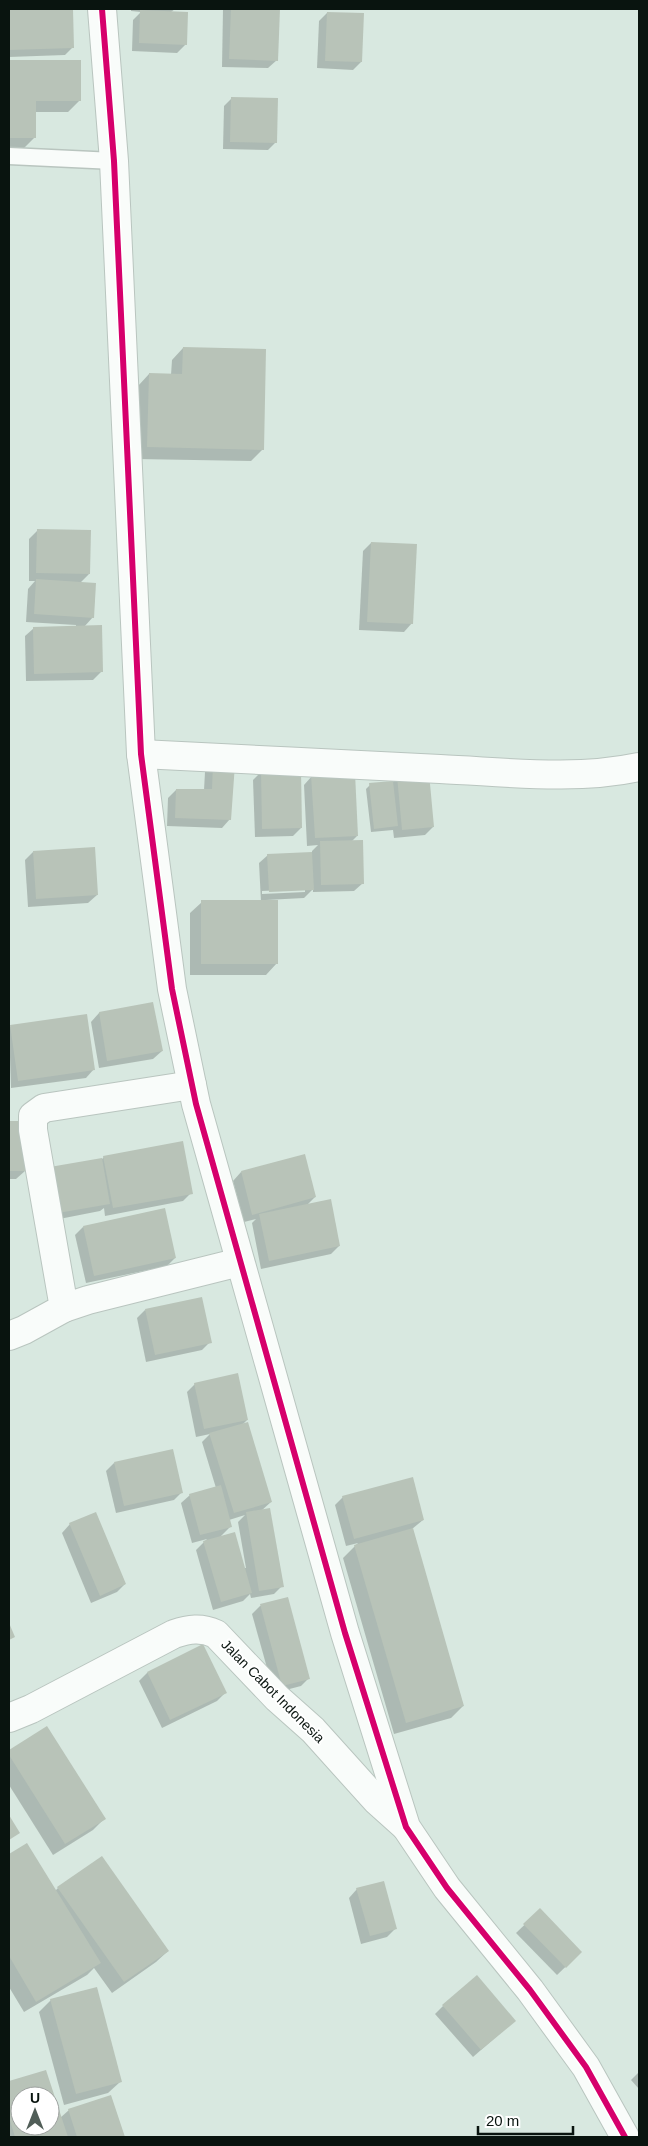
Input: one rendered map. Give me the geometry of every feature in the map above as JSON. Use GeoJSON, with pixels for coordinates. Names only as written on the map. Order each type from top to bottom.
{"type":"FeatureCollection","features":[{"type":"Feature","properties":{"kind":"street"},"geometry":{"type":"LineString","coordinates":[[102,9],[114,161],[141,754],[172,989],[192,1085],[240,1262],[351,1651],[406,1826],[447,1888],[530,1990],[586,2067],[624,2137]]}},
{"type":"Feature","properties":{"kind":"street"},"geometry":{"type":"LineString","coordinates":[[141,754],[473,770],[531,776],[569,776],[639,767]]}},
{"type":"Feature","properties":{"kind":"street"},"geometry":{"type":"LineString","coordinates":[[64,1308],[33,1130],[33,1116],[44,1108],[192,1085]]}},
{"type":"Feature","properties":{"kind":"street"},"geometry":{"type":"LineString","coordinates":[[9,1336],[64,1308],[88,1300],[240,1262]]}},
{"type":"Feature","properties":{"kind":"street","name":"Jalan Cabot Indonesia"},"geometry":{"type":"LineString","coordinates":[[9,1718],[31,1709],[174,1634],[197,1629],[210,1631],[216,1634],[312,1730],[376,1800],[406,1826]]}},
{"type":"Feature","properties":{"kind":"lane"},"geometry":{"type":"LineString","coordinates":[[9,156],[114,161]]}},
{"type":"Feature","properties":{"kind":"building"},"geometry":{"type":"Polygon","coordinates":[[[9,9],[73,9],[74,48],[9,50],[9,9]]]}},
{"type":"Feature","properties":{"kind":"building"},"geometry":{"type":"Polygon","coordinates":[[[231,9],[280,9],[278,61],[229,59],[231,9]]]}},
{"type":"Feature","properties":{"kind":"building"},"geometry":{"type":"Polygon","coordinates":[[[140,10],[188,12],[187,45],[139,43],[140,10]]]}},
{"type":"Feature","properties":{"kind":"building"},"geometry":{"type":"Polygon","coordinates":[[[327,12],[364,13],[362,62],[325,61],[327,12]]]}},
{"type":"Feature","properties":{"kind":"building"},"geometry":{"type":"Polygon","coordinates":[[[9,60],[81,60],[81,101],[36,101],[36,138],[9,138],[9,60]]]}},
{"type":"Feature","properties":{"kind":"building"},"geometry":{"type":"Polygon","coordinates":[[[231,97],[278,98],[277,143],[230,142],[231,97]]]}},
{"type":"Feature","properties":{"kind":"building"},"geometry":{"type":"Polygon","coordinates":[[[183,347],[266,349],[264,450],[147,447],[149,373],[182,374],[183,347]]]}},
{"type":"Feature","properties":{"kind":"building"},"geometry":{"type":"Polygon","coordinates":[[[37,529],[91,530],[90,574],[36,573],[37,529]]]}},
{"type":"Feature","properties":{"kind":"building"},"geometry":{"type":"Polygon","coordinates":[[[371,542],[417,544],[413,624],[367,622],[371,542]]]}},
{"type":"Feature","properties":{"kind":"building"},"geometry":{"type":"Polygon","coordinates":[[[36,579],[96,583],[94,618],[34,614],[36,579]]]}},
{"type":"Feature","properties":{"kind":"building"},"geometry":{"type":"Polygon","coordinates":[[[102,625],[103,672],[34,674],[33,627],[102,625]]]}},
{"type":"Feature","properties":{"kind":"building"},"geometry":{"type":"Polygon","coordinates":[[[213,763],[235,764],[231,820],[175,818],[176,789],[212,789],[213,763]]]}},
{"type":"Feature","properties":{"kind":"building"},"geometry":{"type":"Polygon","coordinates":[[[301,770],[302,828],[262,829],[261,771],[301,770]]]}},
{"type":"Feature","properties":{"kind":"building"},"geometry":{"type":"Polygon","coordinates":[[[355,773],[358,836],[315,838],[311,775],[355,773]]]}},
{"type":"Feature","properties":{"kind":"building"},"geometry":{"type":"Polygon","coordinates":[[[429,773],[434,827],[402,830],[397,776],[429,773]]]}},
{"type":"Feature","properties":{"kind":"building"},"geometry":{"type":"Polygon","coordinates":[[[393,781],[398,826],[374,829],[369,783],[393,781]]]}},
{"type":"Feature","properties":{"kind":"building"},"geometry":{"type":"Polygon","coordinates":[[[363,840],[364,884],[321,885],[320,841],[363,840]]]}},
{"type":"Feature","properties":{"kind":"building"},"geometry":{"type":"Polygon","coordinates":[[[95,847],[98,895],[36,899],[33,851],[95,847]]]}},
{"type":"Feature","properties":{"kind":"building"},"geometry":{"type":"Polygon","coordinates":[[[312,852],[314,890],[269,892],[267,854],[312,852]]]}},
{"type":"Feature","properties":{"kind":"building"},"geometry":{"type":"Polygon","coordinates":[[[201,900],[278,900],[278,964],[201,964],[201,900]]]}},
{"type":"Feature","properties":{"kind":"building"},"geometry":{"type":"Polygon","coordinates":[[[153,1002],[163,1051],[107,1061],[99,1012],[153,1002]]]}},
{"type":"Feature","properties":{"kind":"building"},"geometry":{"type":"Polygon","coordinates":[[[87,1014],[95,1070],[18,1081],[10,1025],[87,1014]]]}},
{"type":"Feature","properties":{"kind":"building"},"geometry":{"type":"Polygon","coordinates":[[[9,1121],[26,1121],[26,1171],[9,1171],[9,1121]]]}},
{"type":"Feature","properties":{"kind":"building"},"geometry":{"type":"Polygon","coordinates":[[[183,1141],[193,1194],[113,1208],[103,1156],[183,1141]]]}},
{"type":"Feature","properties":{"kind":"building"},"geometry":{"type":"Polygon","coordinates":[[[305,1154],[316,1197],[252,1215],[241,1171],[305,1154]]]}},
{"type":"Feature","properties":{"kind":"building"},"geometry":{"type":"Polygon","coordinates":[[[102,1158],[110,1204],[52,1214],[44,1168],[102,1158]]]}},
{"type":"Feature","properties":{"kind":"building"},"geometry":{"type":"Polygon","coordinates":[[[331,1199],[340,1246],[269,1261],[259,1214],[331,1199]]]}},
{"type":"Feature","properties":{"kind":"building"},"geometry":{"type":"Polygon","coordinates":[[[165,1208],[176,1258],[94,1276],[83,1226],[165,1208]]]}},
{"type":"Feature","properties":{"kind":"building"},"geometry":{"type":"Polygon","coordinates":[[[202,1297],[212,1343],[155,1355],[145,1309],[202,1297]]]}},
{"type":"Feature","properties":{"kind":"building"},"geometry":{"type":"Polygon","coordinates":[[[238,1373],[248,1420],[204,1429],[194,1383],[238,1373]]]}},
{"type":"Feature","properties":{"kind":"building"},"geometry":{"type":"Polygon","coordinates":[[[248,1422],[272,1502],[234,1513],[209,1433],[248,1422]]]}},
{"type":"Feature","properties":{"kind":"building"},"geometry":{"type":"Polygon","coordinates":[[[173,1449],[183,1493],[124,1506],[114,1462],[173,1449]]]}},
{"type":"Feature","properties":{"kind":"building"},"geometry":{"type":"Polygon","coordinates":[[[413,1477],[424,1520],[354,1539],[342,1496],[413,1477]]]}},
{"type":"Feature","properties":{"kind":"building"},"geometry":{"type":"Polygon","coordinates":[[[221,1485],[232,1527],[200,1535],[189,1494],[221,1485]]]}},
{"type":"Feature","properties":{"kind":"building"},"geometry":{"type":"Polygon","coordinates":[[[270,1508],[284,1587],[259,1591],[246,1512],[270,1508]]]}},
{"type":"Feature","properties":{"kind":"building"},"geometry":{"type":"Polygon","coordinates":[[[96,1512],[126,1584],[100,1596],[69,1523],[96,1512]]]}},
{"type":"Feature","properties":{"kind":"building"},"geometry":{"type":"Polygon","coordinates":[[[413,1528],[464,1706],[406,1723],[354,1545],[413,1528]]]}},
{"type":"Feature","properties":{"kind":"building"},"geometry":{"type":"Polygon","coordinates":[[[235,1532],[252,1593],[221,1602],[203,1541],[235,1532]]]}},
{"type":"Feature","properties":{"kind":"building"},"geometry":{"type":"Polygon","coordinates":[[[288,1597],[310,1679],[282,1686],[260,1604],[288,1597]]]}},
{"type":"Feature","properties":{"kind":"building"},"geometry":{"type":"Polygon","coordinates":[[[9,1623],[15,1637],[9,1640],[9,1623]]]}},
{"type":"Feature","properties":{"kind":"building"},"geometry":{"type":"Polygon","coordinates":[[[203,1644],[227,1693],[170,1720],[147,1672],[203,1644]]]}},
{"type":"Feature","properties":{"kind":"building"},"geometry":{"type":"Polygon","coordinates":[[[47,1726],[106,1819],[65,1844],[9,1755],[9,1750],[47,1726]]]}},
{"type":"Feature","properties":{"kind":"building"},"geometry":{"type":"Polygon","coordinates":[[[9,1815],[20,1833],[9,1840],[9,1815]]]}},
{"type":"Feature","properties":{"kind":"building"},"geometry":{"type":"Polygon","coordinates":[[[27,1843],[101,1963],[36,2002],[9,1956],[9,1854],[27,1843]]]}},
{"type":"Feature","properties":{"kind":"building"},"geometry":{"type":"Polygon","coordinates":[[[102,1856],[169,1951],[124,1982],[57,1887],[102,1856]]]}},
{"type":"Feature","properties":{"kind":"building"},"geometry":{"type":"Polygon","coordinates":[[[384,1881],[397,1929],[370,1936],[356,1888],[384,1881]]]}},
{"type":"Feature","properties":{"kind":"building"},"geometry":{"type":"Polygon","coordinates":[[[540,1908],[582,1952],[566,1968],[523,1924],[540,1908]]]}},
{"type":"Feature","properties":{"kind":"building"},"geometry":{"type":"Polygon","coordinates":[[[477,1975],[516,2021],[481,2050],[442,2005],[477,1975]]]}},
{"type":"Feature","properties":{"kind":"building"},"geometry":{"type":"Polygon","coordinates":[[[97,1987],[122,2082],[76,2094],[50,1999],[97,1987]]]}},
{"type":"Feature","properties":{"kind":"building"},"geometry":{"type":"Polygon","coordinates":[[[46,2070],[51,2086],[10,2086],[10,2120],[9,2081],[46,2070]]]}},
{"type":"Feature","properties":{"kind":"building"},"geometry":{"type":"Polygon","coordinates":[[[111,2095],[125,2137],[77,2137],[68,2109],[111,2095]]]}},
{"type":"Feature","properties":{"kind":"building"},"geometry":{"type":"Polygon","coordinates":[[[60,2113],[68,2137],[15,2137],[60,2136],[60,2113]]]}},
{"type":"Feature","properties":{"kind":"cycle path"},"geometry":{"type":"LineString","coordinates":[[102,9],[114,161],[141,754],[172,989],[196,1104],[345,1633],[406,1827],[447,1888],[530,1990],[586,2067],[625,2137]]}}]}
